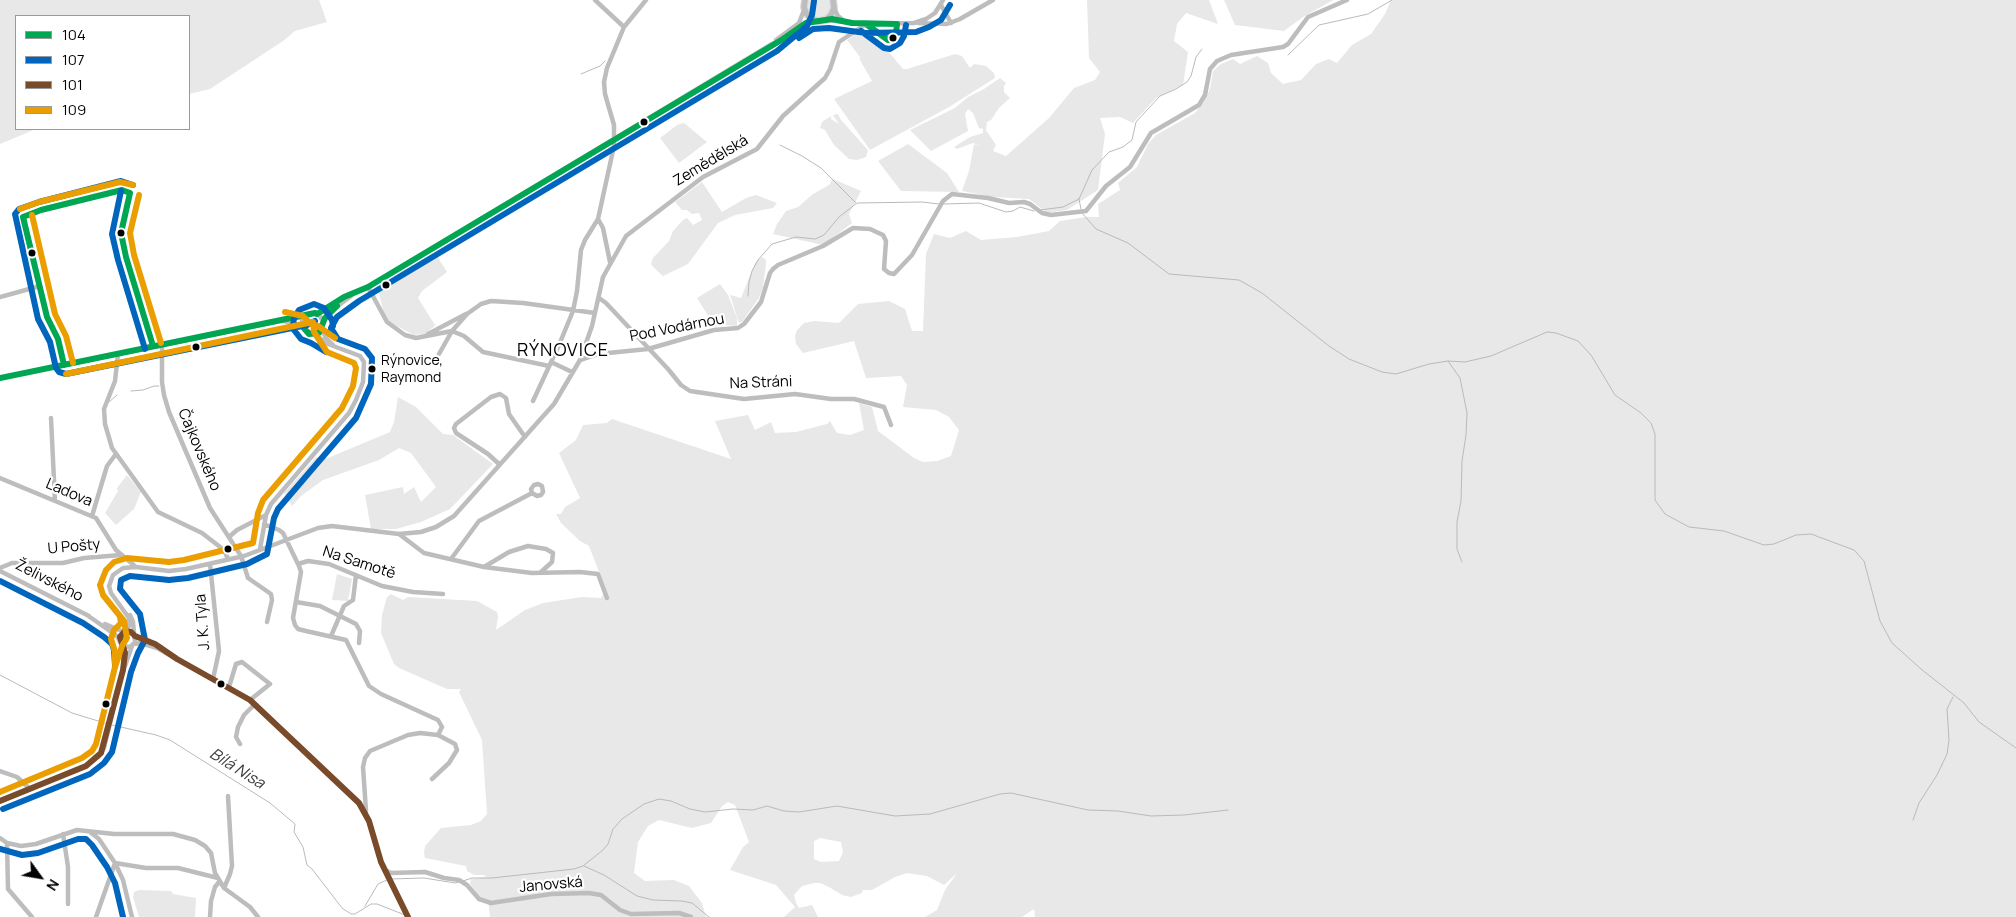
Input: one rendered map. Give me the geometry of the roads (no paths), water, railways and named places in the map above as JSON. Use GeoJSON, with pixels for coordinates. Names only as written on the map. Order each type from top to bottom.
{"type":"FeatureCollection","features":[{"type":"Feature","properties":{"kind":"main road"},"geometry":{"type":"LineString","coordinates":[[804,4],[808,16],[814,20],[826,20],[831,15],[834,3]]}},
{"type":"Feature","properties":{"kind":"street"},"geometry":{"type":"LineString","coordinates":[[595,0],[624,27]]}},
{"type":"Feature","properties":{"kind":"street"},"geometry":{"type":"LineString","coordinates":[[533,401],[573,310],[577,292],[581,250],[598,219],[610,168],[614,125],[605,94],[604,82],[624,27],[646,0]]}},
{"type":"Feature","properties":{"kind":"street"},"geometry":{"type":"LineString","coordinates":[[914,23],[930,17],[944,0]]}},
{"type":"Feature","properties":{"kind":"street"},"geometry":{"type":"LineString","coordinates":[[826,20],[866,24],[914,23],[934,25],[952,23],[993,0]]}},
{"type":"Feature","properties":{"kind":"street","name":"Pod Vodárnou"},"geometry":{"type":"LineString","coordinates":[[580,360],[598,354],[648,348],[714,330],[738,328],[744,324],[761,302],[770,273],[778,265],[823,246],[853,228],[870,230],[883,235],[886,241],[884,269],[888,273],[894,274],[912,255],[944,201],[952,194],[988,198],[1010,203],[1024,202],[1042,213],[1051,215],[1082,212],[1092,206],[1106,186],[1130,167],[1151,133],[1200,105],[1206,95],[1210,69],[1216,61],[1231,55],[1283,47],[1288,44],[1308,17],[1347,0]]}},
{"type":"Feature","properties":{"kind":"street"},"geometry":{"type":"LineString","coordinates":[[834,3],[838,16],[846,22]]}},
{"type":"Feature","properties":{"kind":"street"},"geometry":{"type":"LineString","coordinates":[[772,44],[802,19],[804,4]]}},
{"type":"Feature","properties":{"kind":"street"},"geometry":{"type":"LineString","coordinates":[[941,5],[952,23]]}},
{"type":"Feature","properties":{"kind":"street"},"geometry":{"type":"LineString","coordinates":[[333,346],[326,338],[322,329],[323,321],[331,310],[354,294],[783,39],[806,23],[814,20]]}},
{"type":"Feature","properties":{"kind":"street","name":"Zemědělská"},"geometry":{"type":"LineString","coordinates":[[580,360],[589,337],[603,277],[626,236],[702,177],[757,149],[783,116],[825,78],[839,42],[866,24]]}},
{"type":"Feature","properties":{"kind":"street"},"geometry":{"type":"LineString","coordinates":[[598,219],[603,228],[610,262]]}},
{"type":"Feature","properties":{"kind":"street"},"geometry":{"type":"LineString","coordinates":[[0,297],[40,286]]}},
{"type":"Feature","properties":{"kind":"street"},"geometry":{"type":"LineString","coordinates":[[368,286],[387,322],[405,335],[416,338],[452,332],[464,336],[483,352],[550,364],[572,372]]}},
{"type":"Feature","properties":{"kind":"street"},"geometry":{"type":"LineString","coordinates":[[0,378],[308,313],[317,314],[344,297],[354,294]]}},
{"type":"Feature","properties":{"kind":"street","name":"Na Stráni"},"geometry":{"type":"LineString","coordinates":[[599,298],[606,303],[681,385],[690,392],[744,399],[795,394],[831,399],[854,399],[884,407],[891,424]]}},
{"type":"Feature","properties":{"kind":"street"},"geometry":{"type":"LineString","coordinates":[[422,337],[467,314],[481,304],[491,301],[523,302],[595,312]]}},
{"type":"Feature","properties":{"kind":"street"},"geometry":{"type":"LineString","coordinates":[[302,326],[308,313]]}},
{"type":"Feature","properties":{"kind":"street"},"geometry":{"type":"LineString","coordinates":[[317,314],[323,321]]}},
{"type":"Feature","properties":{"kind":"street"},"geometry":{"type":"LineString","coordinates":[[439,354],[452,332],[467,314]]}},
{"type":"Feature","properties":{"kind":"street"},"geometry":{"type":"LineString","coordinates":[[260,549],[266,515],[275,499],[343,421],[356,400],[364,372],[362,358],[356,353],[328,344],[314,334],[306,332],[296,322],[282,320]]}},
{"type":"Feature","properties":{"kind":"street"},"geometry":{"type":"LineString","coordinates":[[314,334],[322,329]]}},
{"type":"Feature","properties":{"kind":"street","name":"Čajkovského"},"geometry":{"type":"LineString","coordinates":[[162,344],[162,382],[169,412],[210,508],[241,556],[248,578],[271,594],[272,600],[267,619]]}},
{"type":"Feature","properties":{"kind":"street"},"geometry":{"type":"LineString","coordinates":[[118,354],[115,381],[104,409],[105,424],[112,448],[158,512],[202,533],[224,550],[228,559]]}},
{"type":"Feature","properties":{"kind":"street"},"geometry":{"type":"LineString","coordinates":[[0,801],[86,766],[94,761],[104,748],[123,670],[133,645],[134,635],[132,619],[111,593],[110,580],[118,570],[136,567],[169,571],[186,569],[241,556],[318,528],[332,526],[399,534],[421,532],[436,527],[449,519],[525,438],[554,404],[580,360]]}},
{"type":"Feature","properties":{"kind":"street"},"geometry":{"type":"LineString","coordinates":[[499,464],[488,454],[456,433],[454,428],[456,424],[491,397],[500,394],[506,398],[509,414],[525,438]]}},
{"type":"Feature","properties":{"kind":"street"},"geometry":{"type":"LineString","coordinates":[[51,418],[56,501]]}},
{"type":"Feature","properties":{"kind":"street"},"geometry":{"type":"LineString","coordinates":[[92,516],[107,466],[116,454]]}},
{"type":"Feature","properties":{"kind":"street","name":"Ladova"},"geometry":{"type":"LineString","coordinates":[[0,478],[92,516],[99,522],[121,555],[136,567]]}},
{"type":"Feature","properties":{"kind":"street"},"geometry":{"type":"LineString","coordinates":[[451,559],[480,521],[532,493]]}},
{"type":"Feature","properties":{"kind":"street"},"geometry":{"type":"LineString","coordinates":[[229,537],[237,530],[266,515]]}},
{"type":"Feature","properties":{"kind":"street"},"geometry":{"type":"LineString","coordinates":[[264,524],[279,530],[287,539],[301,572],[293,618],[298,629],[343,638],[348,642],[369,686],[375,692],[440,722],[442,727],[438,735]]}},
{"type":"Feature","properties":{"kind":"street"},"geometry":{"type":"LineString","coordinates":[[399,534],[424,553],[484,567],[540,573],[590,572],[598,574],[607,598]]}},
{"type":"Feature","properties":{"kind":"street"},"geometry":{"type":"LineString","coordinates":[[484,567],[509,552],[528,546],[546,549],[553,553],[552,562],[540,573]]}},
{"type":"Feature","properties":{"kind":"street"},"geometry":{"type":"LineString","coordinates":[[224,550],[235,547]]}},
{"type":"Feature","properties":{"kind":"street","name":"U Pošty"},"geometry":{"type":"LineString","coordinates":[[0,569],[12,563],[63,562],[121,555]]}},
{"type":"Feature","properties":{"kind":"street","name":"Na Samotě"},"geometry":{"type":"LineString","coordinates":[[298,564],[308,560],[329,564],[382,586],[412,592],[443,594]]}},
{"type":"Feature","properties":{"kind":"street","name":"J. K. Tyla"},"geometry":{"type":"LineString","coordinates":[[210,564],[219,651],[213,679]]}},
{"type":"Feature","properties":{"kind":"street","name":"Želivského"},"geometry":{"type":"LineString","coordinates":[[0,569],[87,615],[125,632]]}},
{"type":"Feature","properties":{"kind":"street"},"geometry":{"type":"LineString","coordinates":[[331,636],[345,605],[353,600],[356,575]]}},
{"type":"Feature","properties":{"kind":"street"},"geometry":{"type":"LineString","coordinates":[[296,602],[320,606],[358,627],[360,631],[359,643]]}},
{"type":"Feature","properties":{"kind":"street"},"geometry":{"type":"LineString","coordinates":[[123,608],[130,622],[128,629],[120,639],[124,653],[123,670]]}},
{"type":"Feature","properties":{"kind":"street","name":"Želivského"},"geometry":{"type":"LineString","coordinates":[[87,615],[120,639]]}},
{"type":"Feature","properties":{"kind":"street"},"geometry":{"type":"LineString","coordinates":[[125,632],[156,644],[174,657]]}},
{"type":"Feature","properties":{"kind":"street"},"geometry":{"type":"LineString","coordinates":[[122,645],[128,648],[141,643],[151,646],[229,687],[253,702],[360,803],[366,813]]}},
{"type":"Feature","properties":{"kind":"street"},"geometry":{"type":"LineString","coordinates":[[229,687],[236,664],[242,662],[270,684],[244,715],[238,727],[236,737],[240,744]]}},
{"type":"Feature","properties":{"kind":"street"},"geometry":{"type":"LineString","coordinates":[[408,917],[379,857],[366,813],[363,767],[370,751],[408,735],[420,733],[438,735],[455,744],[458,750],[449,763],[432,779]]}},
{"type":"Feature","properties":{"kind":"street"},"geometry":{"type":"LineString","coordinates":[[0,771],[17,777],[30,789]]}},
{"type":"Feature","properties":{"kind":"street"},"geometry":{"type":"LineString","coordinates":[[224,888],[232,866],[228,796]]}},
{"type":"Feature","properties":{"kind":"street"},"geometry":{"type":"LineString","coordinates":[[0,838],[7,843],[22,846],[36,844],[77,830],[114,834],[173,834],[195,840],[205,846],[211,853],[219,880],[224,888],[250,907],[258,917]]}},
{"type":"Feature","properties":{"kind":"street"},"geometry":{"type":"LineString","coordinates":[[89,831],[99,839],[116,863],[123,880],[132,917]]}},
{"type":"Feature","properties":{"kind":"street"},"geometry":{"type":"LineString","coordinates":[[64,834],[69,874],[68,904]]}},
{"type":"Feature","properties":{"kind":"street"},"geometry":{"type":"LineString","coordinates":[[7,843],[8,889],[32,917]]}},
{"type":"Feature","properties":{"kind":"street"},"geometry":{"type":"LineString","coordinates":[[116,863],[146,868],[178,868],[219,880]]}},
{"type":"Feature","properties":{"kind":"street"},"geometry":{"type":"LineString","coordinates":[[96,917],[116,863]]}},
{"type":"Feature","properties":{"kind":"street","name":"Janovská"},"geometry":{"type":"LineString","coordinates":[[388,873],[429,872],[444,878],[459,880],[467,885],[479,899],[491,903],[551,894],[589,893],[601,895],[626,913],[679,914],[691,917]]}},
{"type":"Feature","properties":{"kind":"street"},"geometry":{"type":"LineString","coordinates":[[210,917],[211,901],[219,880]]}},
{"type":"Feature","properties":{"kind":"waterway"},"geometry":{"type":"LineString","coordinates":[[1288,55],[1319,25],[1368,14],[1392,0]]}},
{"type":"Feature","properties":{"kind":"waterway"},"geometry":{"type":"LineString","coordinates":[[1040,210],[1063,207],[1079,199],[1092,170],[1109,152],[1123,147],[1132,140],[1136,122],[1160,96],[1187,82],[1191,76],[1196,57],[1202,49]]}},
{"type":"Feature","properties":{"kind":"waterway"},"geometry":{"type":"LineString","coordinates":[[581,74],[600,66],[605,61]]}},
{"type":"Feature","properties":{"kind":"waterway"},"geometry":{"type":"LineString","coordinates":[[780,145],[821,168],[856,203]]}},
{"type":"Feature","properties":{"kind":"waterway"},"geometry":{"type":"LineString","coordinates":[[1079,199],[1081,209]]}},
{"type":"Feature","properties":{"kind":"waterway"},"geometry":{"type":"LineString","coordinates":[[748,296],[752,271],[758,260],[772,244],[796,237],[815,239],[824,235],[839,217],[857,203],[922,202],[939,204]]}},
{"type":"Feature","properties":{"kind":"waterway"},"geometry":{"type":"LineString","coordinates":[[944,204],[979,203],[1006,212],[1020,207],[1034,211]]}},
{"type":"Feature","properties":{"kind":"waterway"},"geometry":{"type":"LineString","coordinates":[[1082,213],[1096,229],[1128,243],[1169,274],[1239,280],[1262,293],[1329,346],[1349,359],[1382,372],[1396,374],[1429,364],[1448,361],[1465,362],[1491,356],[1547,332],[1556,333],[1578,341],[1591,355],[1615,395],[1641,413],[1651,423],[1655,434],[1655,500],[1665,514],[1689,527],[1724,531],[1764,545],[1774,544],[1796,535],[1811,534],[1854,550],[1864,561],[1880,621],[1892,643],[1964,703],[1979,722],[2016,748]]}},
{"type":"Feature","properties":{"kind":"waterway"},"geometry":{"type":"LineString","coordinates":[[1448,361],[1460,378],[1467,413],[1462,461],[1461,501],[1457,522],[1457,549],[1462,562]]}},
{"type":"Feature","properties":{"kind":"waterway"},"geometry":{"type":"LineString","coordinates":[[131,391],[159,386]]}},
{"type":"Feature","properties":{"kind":"waterway"},"geometry":{"type":"LineString","coordinates":[[109,402],[117,395]]}},
{"type":"Feature","properties":{"kind":"waterway","name":"Bílá Nisa"},"geometry":{"type":"LineString","coordinates":[[0,675],[72,713],[108,724]]}},
{"type":"Feature","properties":{"kind":"waterway"},"geometry":{"type":"LineString","coordinates":[[1913,820],[1919,803],[1937,775],[1947,754],[1949,740],[1947,709],[1953,697]]}},
{"type":"Feature","properties":{"kind":"waterway","name":"Bílá Nisa"},"geometry":{"type":"LineString","coordinates":[[112,725],[170,740],[270,803],[295,824],[294,832],[303,847],[307,865],[342,908],[351,914],[355,914],[371,904],[377,904],[405,915]]}},
{"type":"Feature","properties":{"kind":"waterway"},"geometry":{"type":"LineString","coordinates":[[463,881],[472,878],[492,878],[574,869],[583,866],[608,844],[613,829],[622,819],[644,804],[659,799],[705,812],[733,809],[753,810],[767,806],[784,811],[799,812],[837,806],[895,816],[930,814],[1000,794],[1011,793],[1088,810],[1118,811],[1151,816],[1184,815],[1228,810]]}},
{"type":"Feature","properties":{"kind":"waterway"},"geometry":{"type":"LineString","coordinates":[[584,866],[604,875],[637,896],[653,900],[692,903],[709,917]]}},
{"type":"Feature","properties":{"kind":"waterway"},"geometry":{"type":"LineString","coordinates":[[391,879],[424,878],[459,882]]}},
{"type":"Feature","properties":{"kind":"waterway"},"geometry":{"type":"LineString","coordinates":[[365,906],[378,884],[387,880]]}},
{"type":"Feature","properties":{"kind":"place","name":"Rýnovice, Raymond"},"geometry":{"type":"Point","coordinates":[372,369]}},
{"type":"Feature","properties":{"kind":"district","name":"RÝNOVICE"},"geometry":{"type":"Point","coordinates":[563,351]}}]}
